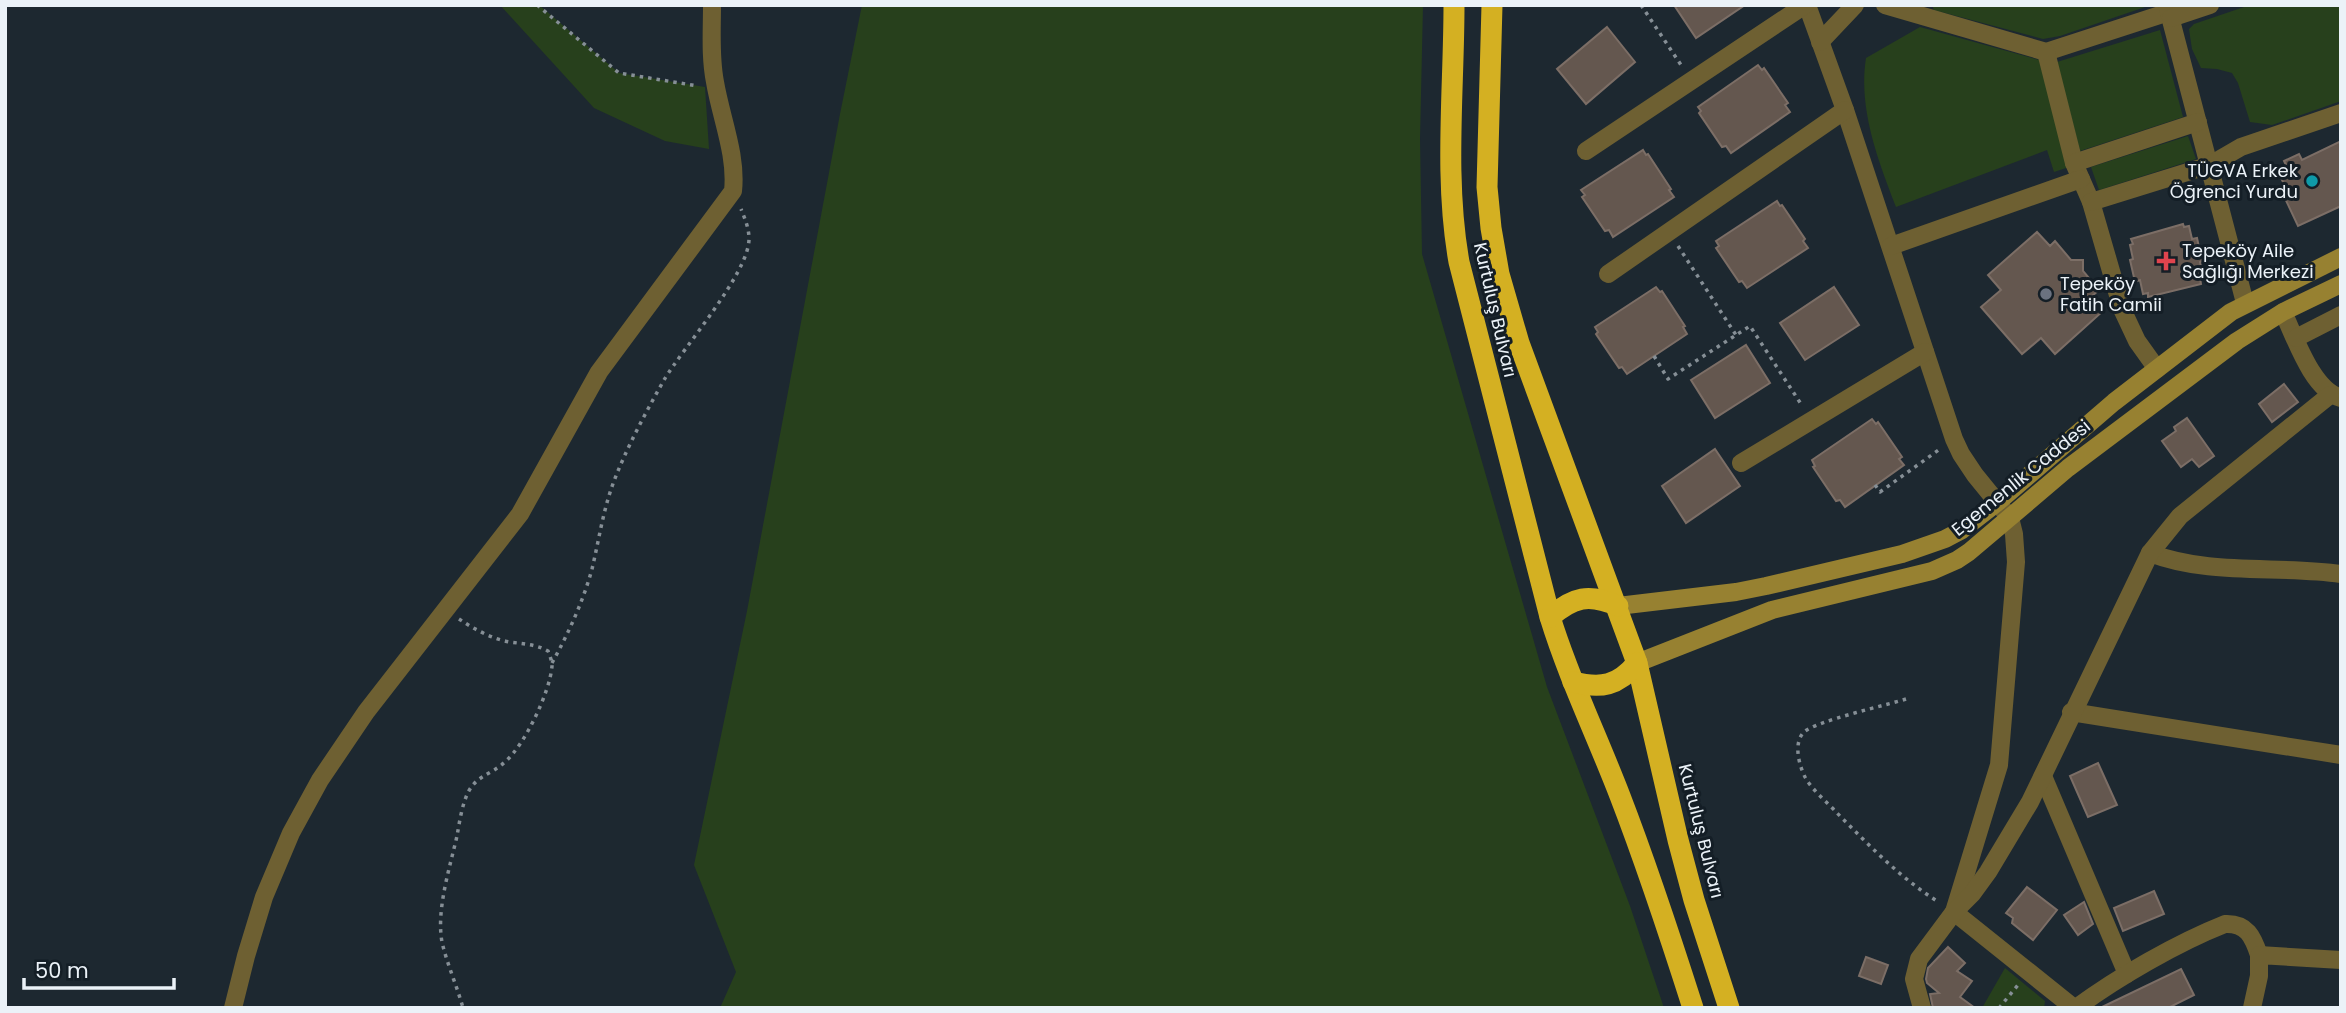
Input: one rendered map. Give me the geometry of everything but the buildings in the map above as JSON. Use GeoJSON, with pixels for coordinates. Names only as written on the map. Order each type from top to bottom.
{"type":"FeatureCollection","features":[{"type":"Feature","properties":{"kind":"highway","name":"Kurtuluş Bulvarı"},"geometry":{"type":"LineString","coordinates":[[1454,5],[1452,225],[1468,302],[1550,617]]}},
{"type":"Feature","properties":{"kind":"highway","name":"Kurtuluş Bulvarı"},"geometry":{"type":"LineString","coordinates":[[1492,5],[1488,187],[1491,228],[1499,274],[1519,343],[1618,606]]}},
{"type":"Feature","properties":{"kind":"highway"},"geometry":{"type":"LineString","coordinates":[[1573,682],[1591,687],[1604,686],[1628,674],[1637,663],[1618,606],[1602,599],[1579,599],[1550,617],[1573,682],[1645,862],[1693,1008]]}},
{"type":"Feature","properties":{"kind":"highway","name":"Kurtuluş Bulvarı"},"geometry":{"type":"LineString","coordinates":[[1637,663],[1678,841],[1729,1008]]}},
{"type":"Feature","properties":{"kind":"main road","name":"Egemenlik Caddesi"},"geometry":{"type":"LineString","coordinates":[[1618,606],[1736,592],[1902,554],[1945,539],[1962,530],[1998,502],[2157,369],[2245,303],[2341,257]]}},
{"type":"Feature","properties":{"kind":"main road","name":"Egemenlik Caddesi"},"geometry":{"type":"LineString","coordinates":[[1637,663],[1772,610],[1946,565],[1969,552],[2068,468],[2215,357],[2283,312],[2341,284]]}},
{"type":"Feature","properties":{"kind":"street"},"geometry":{"type":"LineString","coordinates":[[233,1008],[264,897],[291,833],[320,780],[366,712],[520,514],[599,372],[733,191],[734,178],[712,50],[712,5]]}},
{"type":"Feature","properties":{"kind":"street"},"geometry":{"type":"LineString","coordinates":[[1586,151],[1806,5],[1845,110],[1954,439],[1975,475],[2010,518],[2014,534],[2016,562],[1999,765],[1954,912]]}},
{"type":"Feature","properties":{"kind":"street"},"geometry":{"type":"LineString","coordinates":[[1820,42],[1855,5]]}},
{"type":"Feature","properties":{"kind":"street"},"geometry":{"type":"LineString","coordinates":[[1885,5],[2046,52],[2169,12],[2210,5]]}},
{"type":"Feature","properties":{"kind":"street"},"geometry":{"type":"LineString","coordinates":[[2169,12],[2245,303]]}},
{"type":"Feature","properties":{"kind":"street"},"geometry":{"type":"LineString","coordinates":[[2046,52],[2078,171],[2091,202],[2122,309],[2137,341],[2157,369]]}},
{"type":"Feature","properties":{"kind":"street"},"geometry":{"type":"LineString","coordinates":[[1608,274],[1845,110]]}},
{"type":"Feature","properties":{"kind":"street"},"geometry":{"type":"LineString","coordinates":[[2091,202],[2210,165],[2241,148],[2341,113]]}},
{"type":"Feature","properties":{"kind":"street"},"geometry":{"type":"LineString","coordinates":[[1891,246],[2198,122]]}},
{"type":"Feature","properties":{"kind":"street"},"geometry":{"type":"LineString","coordinates":[[1922,1008],[1914,979],[1925,950],[1988,872],[2043,776],[2071,712],[2150,553],[2180,516],[2336,396],[2317,381],[2283,312]]}},
{"type":"Feature","properties":{"kind":"street"},"geometry":{"type":"LineString","coordinates":[[2296,338],[2341,315]]}},
{"type":"Feature","properties":{"kind":"street"},"geometry":{"type":"LineString","coordinates":[[1741,463],[1925,352]]}},
{"type":"Feature","properties":{"kind":"street"},"geometry":{"type":"LineString","coordinates":[[2150,553],[2171,561],[2219,568],[2279,568],[2341,574]]}},
{"type":"Feature","properties":{"kind":"street"},"geometry":{"type":"LineString","coordinates":[[2071,712],[2341,755]]}},
{"type":"Feature","properties":{"kind":"street"},"geometry":{"type":"LineString","coordinates":[[2043,776],[2127,974]]}},
{"type":"Feature","properties":{"kind":"street"},"geometry":{"type":"LineString","coordinates":[[1954,912],[2075,1008],[2127,974],[2225,924],[2235,923],[2249,932],[2259,955],[2259,976],[2252,1008]]}},
{"type":"Feature","properties":{"kind":"street"},"geometry":{"type":"LineString","coordinates":[[2259,955],[2341,960]]}},
{"type":"Feature","properties":{"kind":"path"},"geometry":{"type":"LineString","coordinates":[[537,5],[619,72],[717,90]]}},
{"type":"Feature","properties":{"kind":"path"},"geometry":{"type":"LineString","coordinates":[[1642,5],[1692,80]]}},
{"type":"Feature","properties":{"kind":"path"},"geometry":{"type":"LineString","coordinates":[[463,1008],[442,941],[442,922],[445,891],[465,800],[475,781],[507,760],[518,746],[540,705],[549,682],[552,663],[576,614],[591,570],[599,531],[615,481],[639,427],[665,379],[734,279],[747,255],[750,240],[748,225],[733,191]]}},
{"type":"Feature","properties":{"kind":"path"},"geometry":{"type":"LineString","coordinates":[[1669,232],[1736,335]]}},
{"type":"Feature","properties":{"kind":"path"},"geometry":{"type":"LineString","coordinates":[[1654,356],[1668,379],[1750,326],[1812,421]]}},
{"type":"Feature","properties":{"kind":"path"},"geometry":{"type":"LineString","coordinates":[[1875,485],[1880,492],[1954,439]]}},
{"type":"Feature","properties":{"kind":"path"},"geometry":{"type":"LineString","coordinates":[[446,609],[482,633],[507,642],[538,645],[548,651],[552,663]]}},
{"type":"Feature","properties":{"kind":"path"},"geometry":{"type":"LineString","coordinates":[[1906,699],[1831,720],[1805,731],[1798,743],[1798,757],[1806,778],[1895,872],[1954,912]]}},
{"type":"Feature","properties":{"kind":"path"},"geometry":{"type":"LineString","coordinates":[[1999,1008],[2029,972]]}},
{"type":"Feature","properties":{"kind":"green space"},"geometry":{"type":"Polygon","coordinates":[[[500,5],[539,5],[619,73],[705,87],[709,149],[665,141],[594,108],[500,5]]]}},
{"type":"Feature","properties":{"kind":"green space"},"geometry":{"type":"Polygon","coordinates":[[[862,5],[1423,5],[1420,139],[1422,254],[1547,687],[1630,906],[1664,1008],[720,1008],[736,972],[694,865],[747,611],[862,5]]]}},
{"type":"Feature","properties":{"kind":"green space"},"geometry":{"type":"Polygon","coordinates":[[[1932,5],[2151,5],[2060,36],[2043,39],[1934,10],[1932,5]]]}},
{"type":"Feature","properties":{"kind":"green space"},"geometry":{"type":"Polygon","coordinates":[[[2250,5],[2341,5],[2341,101],[2272,125],[2250,122],[2238,83],[2232,73],[2201,68],[2192,49],[2189,29],[2194,24],[2250,5]]]}},
{"type":"Feature","properties":{"kind":"green space"},"geometry":{"type":"Polygon","coordinates":[[[1920,27],[2039,60],[2069,167],[2054,172],[2047,150],[1896,207],[1876,153],[1867,115],[1864,77],[1866,58],[1920,27]]]}},
{"type":"Feature","properties":{"kind":"green space"},"geometry":{"type":"Polygon","coordinates":[[[2160,30],[2183,117],[2080,151],[2057,62],[2160,30]]]}},
{"type":"Feature","properties":{"kind":"green space"},"geometry":{"type":"Polygon","coordinates":[[[2188,136],[2196,159],[2099,190],[2091,167],[2188,136]]]}},
{"type":"Feature","properties":{"kind":"green space"},"geometry":{"type":"Polygon","coordinates":[[[2005,968],[2045,1001],[2044,1008],[1982,1008],[2005,968]]]}},
{"type":"Feature","properties":{"kind":"place","name":"TÜGVA Erkek Öğrenci Yurdu"},"geometry":{"type":"Point","coordinates":[2312,181]}},
{"type":"Feature","properties":{"kind":"place","name":"Tepeköy Aile Sağlığı Merkezi"},"geometry":{"type":"Point","coordinates":[2166,261]}},
{"type":"Feature","properties":{"kind":"place","name":"Tepeköy Fatih Camii"},"geometry":{"type":"Point","coordinates":[2046,294]}}]}
